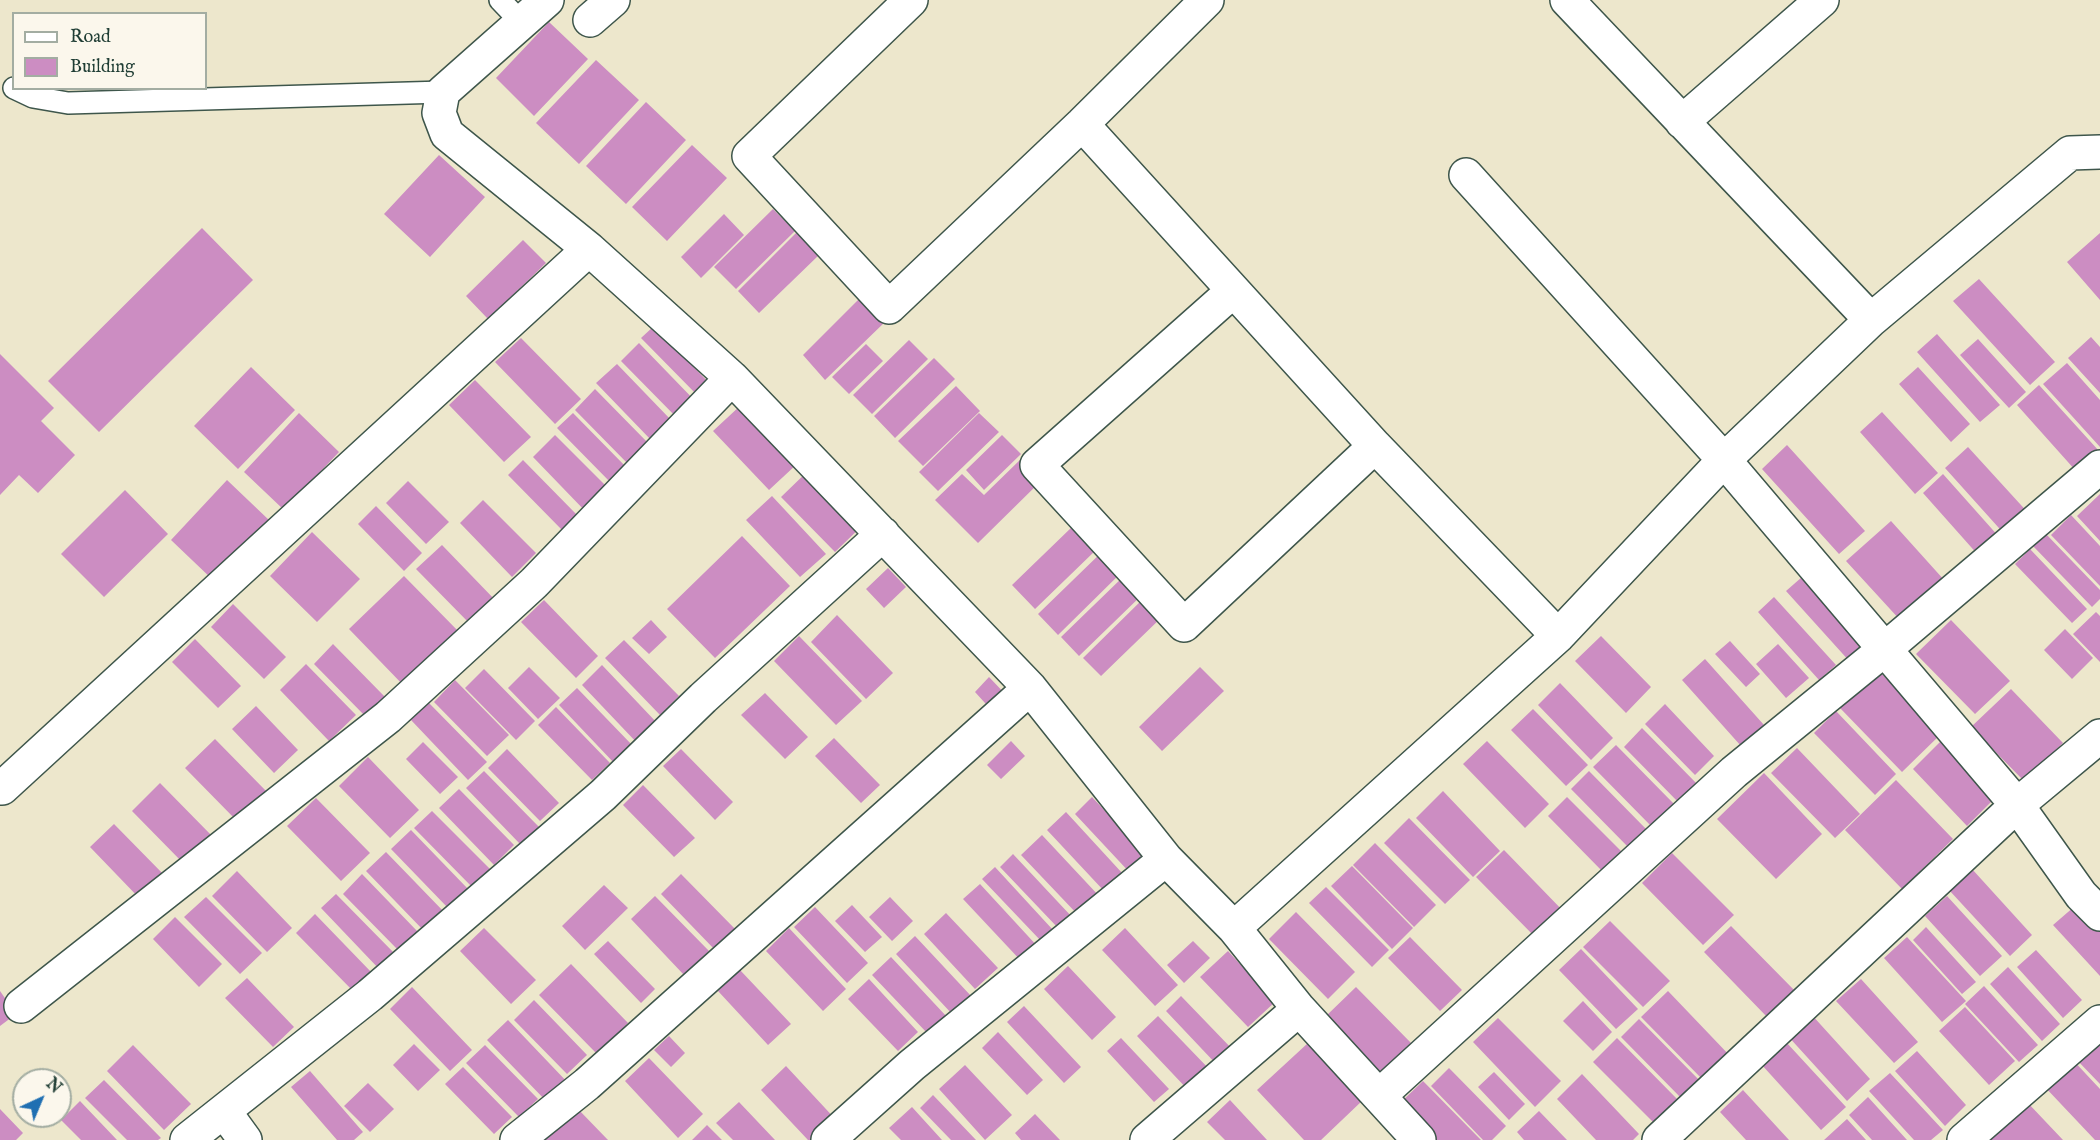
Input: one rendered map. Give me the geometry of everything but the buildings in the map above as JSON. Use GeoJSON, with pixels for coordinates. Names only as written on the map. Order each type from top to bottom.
{"type":"FeatureCollection","features":[{"type":"Feature","properties":{"kind":"street"},"geometry":{"type":"LineString","coordinates":[[547,0],[511,11],[443,92],[439,112],[447,134],[589,249],[732,378],[883,534],[1030,688],[1166,859],[1234,928],[1299,1009],[1419,1140]]}},
{"type":"Feature","properties":{"kind":"street"},"geometry":{"type":"LineString","coordinates":[[911,0],[749,156],[889,307],[1082,124],[1207,0]]}},
{"type":"Feature","properties":{"kind":"street"},"geometry":{"type":"LineString","coordinates":[[1567,0],[1871,321]]}},
{"type":"Feature","properties":{"kind":"street"},"geometry":{"type":"LineString","coordinates":[[1683,122],[1822,0]]}},
{"type":"Feature","properties":{"kind":"street"},"geometry":{"type":"LineString","coordinates":[[1082,124],[1375,446],[1558,636]]}},
{"type":"Feature","properties":{"kind":"street"},"geometry":{"type":"LineString","coordinates":[[1234,928],[1558,636],[1724,460],[1871,321],[2070,153],[2100,152]]}},
{"type":"Feature","properties":{"kind":"street"},"geometry":{"type":"LineString","coordinates":[[1466,175],[1724,460],[2017,805],[2081,895],[2100,914]]}},
{"type":"Feature","properties":{"kind":"street"},"geometry":{"type":"LineString","coordinates":[[2,788],[589,249]]}},
{"type":"Feature","properties":{"kind":"street"},"geometry":{"type":"LineString","coordinates":[[1233,291],[1037,465],[1184,625],[1375,446]]}},
{"type":"Feature","properties":{"kind":"street"},"geometry":{"type":"LineString","coordinates":[[21,1006],[387,717],[534,583],[732,378]]}},
{"type":"Feature","properties":{"kind":"street"},"geometry":{"type":"LineString","coordinates":[[1379,1096],[1734,772],[1885,649],[2100,467]]}},
{"type":"Feature","properties":{"kind":"street"},"geometry":{"type":"LineString","coordinates":[[187,1140],[370,995],[603,795],[703,698],[883,534]]}},
{"type":"Feature","properties":{"kind":"street"},"geometry":{"type":"LineString","coordinates":[[517,1140],[587,1084],[1030,688]]}},
{"type":"Feature","properties":{"kind":"street"},"geometry":{"type":"LineString","coordinates":[[1659,1140],[2017,805],[2100,736]]}},
{"type":"Feature","properties":{"kind":"street"},"geometry":{"type":"LineString","coordinates":[[828,1140],[912,1065],[1166,859]]}},
{"type":"Feature","properties":{"kind":"street"},"geometry":{"type":"LineString","coordinates":[[1147,1140],[1299,1009]]}},
{"type":"Feature","properties":{"kind":"street"},"geometry":{"type":"LineString","coordinates":[[1964,1140],[2100,1022]]}},
{"type":"Feature","properties":{"kind":"street"},"geometry":{"type":"LineString","coordinates":[[224,1111],[245,1140]]}},
{"type":"Feature","properties":{"kind":"lane"},"geometry":{"type":"LineString","coordinates":[[18,90],[33,97],[68,103],[443,92]]}}]}
